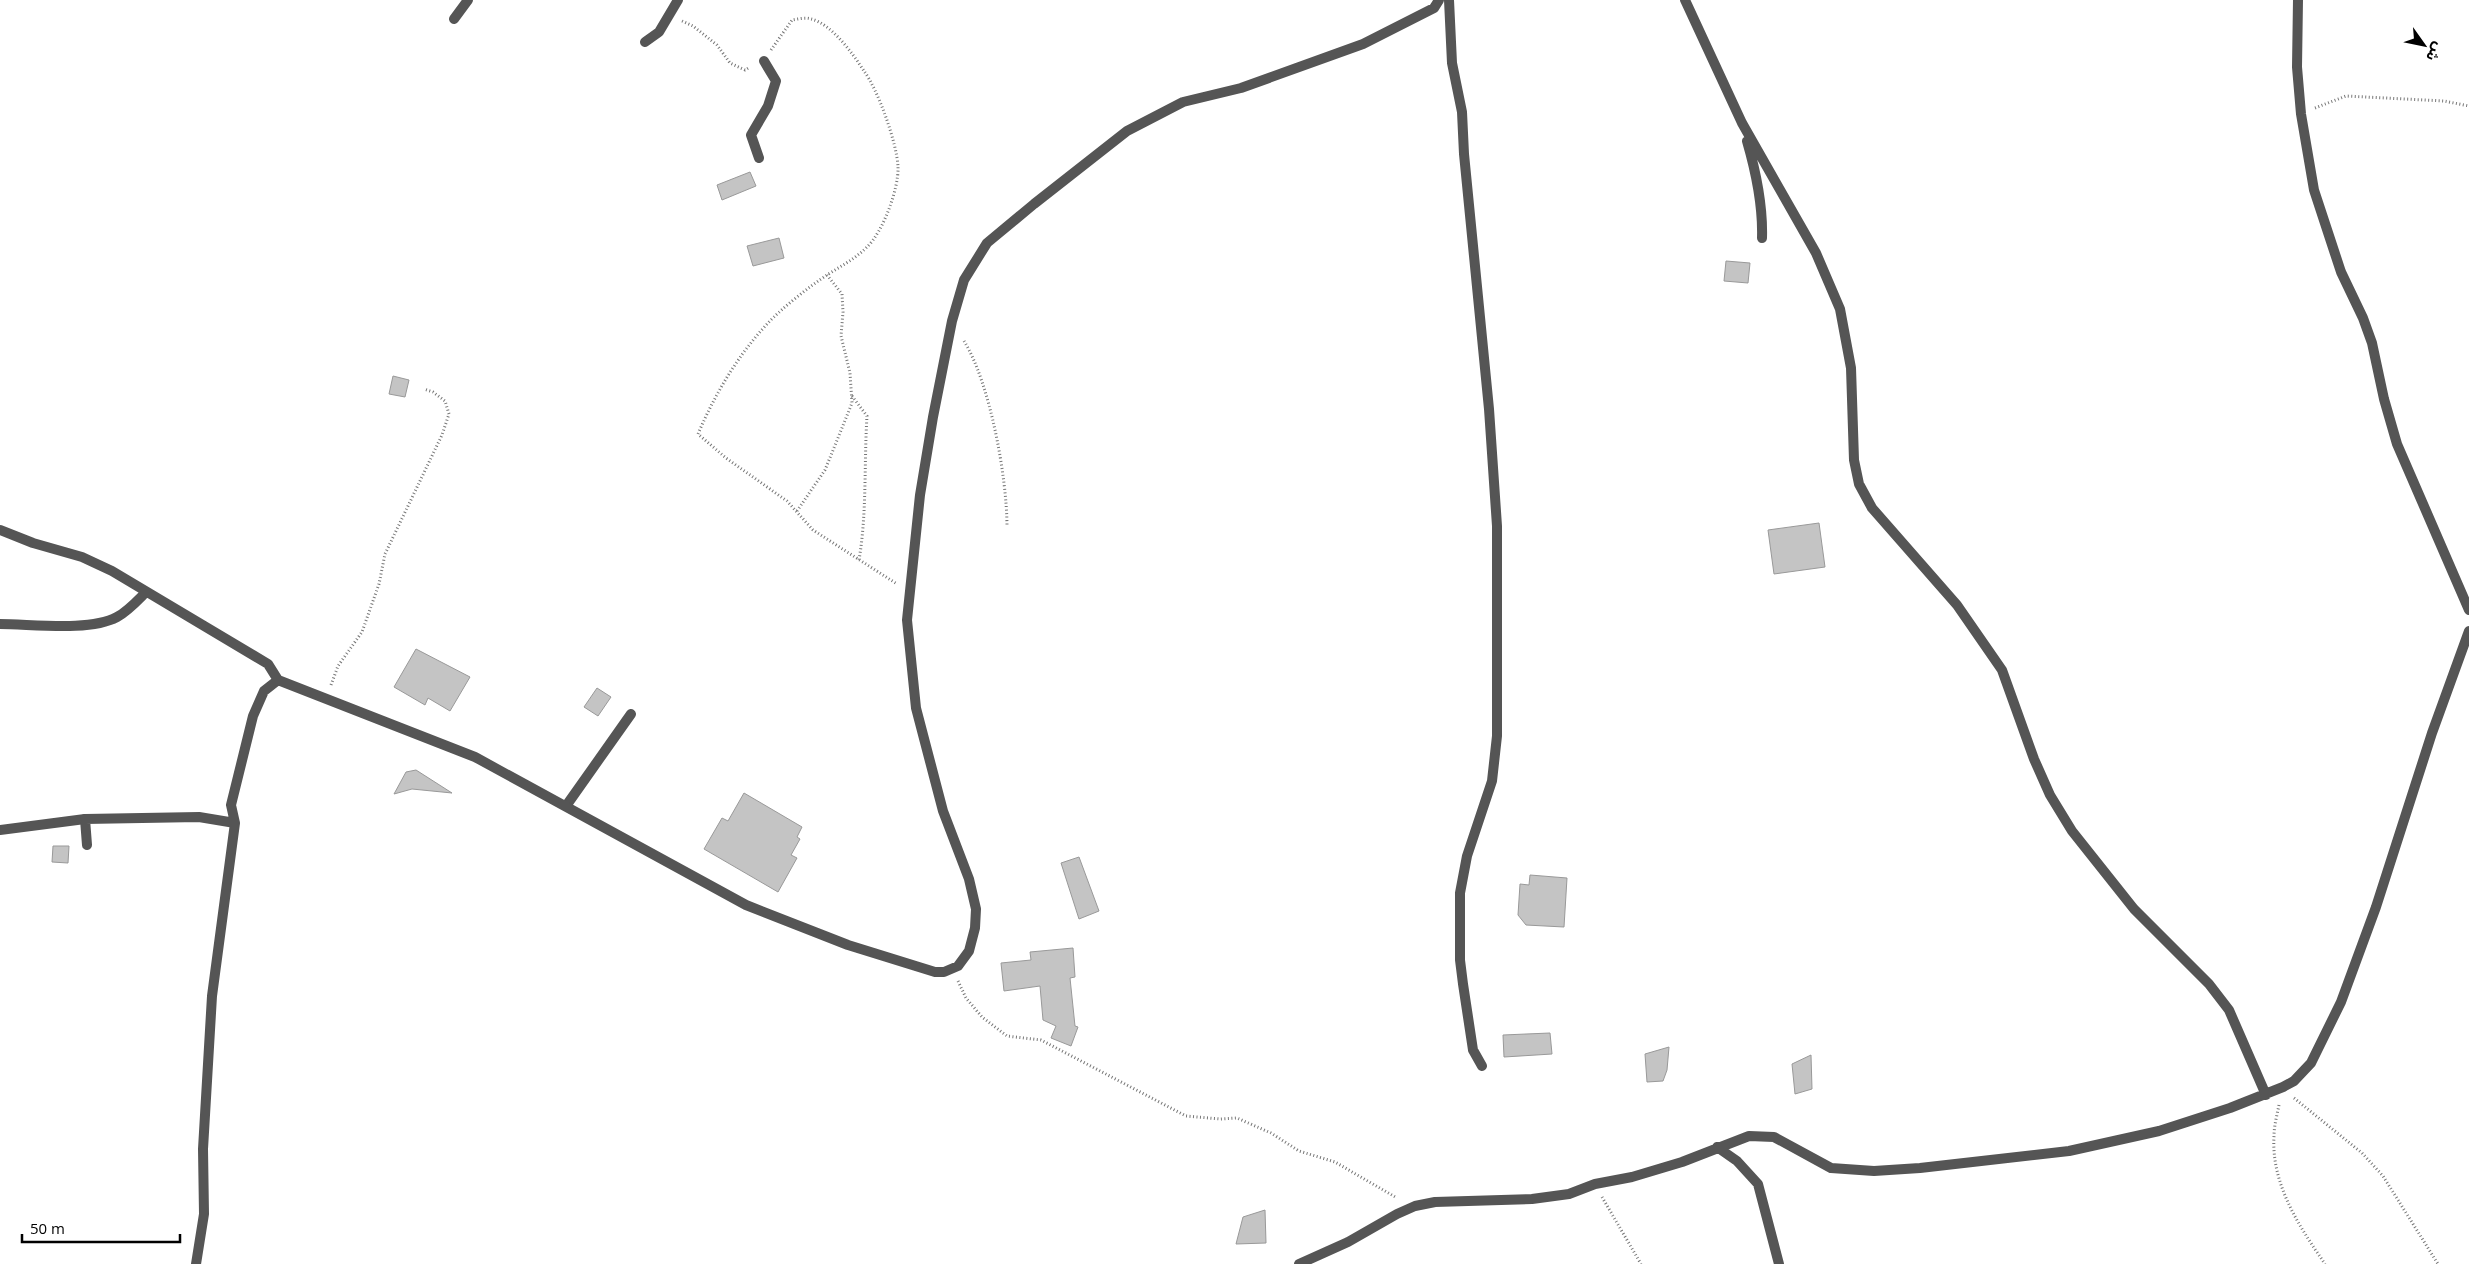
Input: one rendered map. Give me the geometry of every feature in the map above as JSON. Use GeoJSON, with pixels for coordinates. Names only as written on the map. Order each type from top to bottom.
{"type":"FeatureCollection","features":[{"type":"Feature","properties":{"kind":"street"},"geometry":{"type":"LineString","coordinates":[[454,19],[468,0]]}},
{"type":"Feature","properties":{"kind":"street"},"geometry":{"type":"LineString","coordinates":[[645,42],[659,32],[678,0]]}},
{"type":"Feature","properties":{"kind":"street"},"geometry":{"type":"LineString","coordinates":[[0,530],[33,543],[82,557],[146,592],[268,664],[278,680],[326,697],[375,719],[475,757],[746,905],[848,945],[926,969],[944,972],[964,961],[969,951],[975,928],[976,909],[969,879],[943,811],[916,708],[907,620],[920,495],[952,321],[964,280],[987,244],[1034,204],[1127,131],[1183,102],[1241,88],[1363,44],[1434,8],[1439,0]]}},
{"type":"Feature","properties":{"kind":"street"},"geometry":{"type":"LineString","coordinates":[[1449,0],[1452,63],[1462,112],[1464,154],[1489,409],[1497,526],[1497,736],[1492,781],[1466,856],[1460,893],[1460,960],[1463,984],[1473,1050],[1482,1066]]}},
{"type":"Feature","properties":{"kind":"street"},"geometry":{"type":"LineString","coordinates":[[1685,0],[1742,123],[1816,253],[1840,309],[1852,368],[1854,460],[1859,484],[1872,508],[1957,605],[2002,670],[2034,759],[2050,795],[2072,831],[2134,909],[2196,971],[2224,1004],[2244,1042],[2266,1095]]}},
{"type":"Feature","properties":{"kind":"street"},"geometry":{"type":"LineString","coordinates":[[2298,0],[2297,66],[2301,114],[2314,190],[2341,272],[2363,318],[2372,343],[2396,444],[2469,610]]}},
{"type":"Feature","properties":{"kind":"street"},"geometry":{"type":"LineString","coordinates":[[759,158],[751,135],[768,106],[776,81],[764,61]]}},
{"type":"Feature","properties":{"kind":"street"},"geometry":{"type":"LineString","coordinates":[[1742,123],[1756,180],[1763,224],[1762,238]]}},
{"type":"Feature","properties":{"kind":"street"},"geometry":{"type":"LineString","coordinates":[[0,624],[77,625],[103,622],[116,617],[135,604],[146,592]]}},
{"type":"Feature","properties":{"kind":"street"},"geometry":{"type":"LineString","coordinates":[[1299,1264],[1348,1242],[1415,1206],[1435,1202],[1532,1199],[1569,1194],[1595,1184],[1657,1169],[1749,1136],[1764,1134],[1774,1136],[1831,1168],[1874,1171],[1920,1168],[2070,1150],[2159,1131],[2283,1088],[2294,1081],[2311,1063],[2341,1002],[2376,907],[2432,733],[2469,631]]}},
{"type":"Feature","properties":{"kind":"street"},"geometry":{"type":"LineString","coordinates":[[196,1264],[204,1214],[203,1149],[212,996],[235,824],[231,806],[253,716],[264,691],[278,680]]}},
{"type":"Feature","properties":{"kind":"street"},"geometry":{"type":"LineString","coordinates":[[566,806],[631,714]]}},
{"type":"Feature","properties":{"kind":"street"},"geometry":{"type":"LineString","coordinates":[[0,830],[85,818],[199,817],[235,824]]}},
{"type":"Feature","properties":{"kind":"street"},"geometry":{"type":"LineString","coordinates":[[85,818],[87,845]]}},
{"type":"Feature","properties":{"kind":"street"},"geometry":{"type":"LineString","coordinates":[[1717,1147],[1737,1161],[1758,1184],[1779,1264]]}},
{"type":"Feature","properties":{"kind":"path"},"geometry":{"type":"LineString","coordinates":[[669,16],[693,26],[717,45],[730,63],[745,70],[764,61],[792,20],[811,18],[826,27],[847,46],[874,84],[898,167],[894,191],[882,225],[869,246],[847,264],[827,275],[769,322],[738,360],[713,398],[698,434],[726,458],[787,501],[813,530],[894,583],[910,587]]}},
{"type":"Feature","properties":{"kind":"path"},"geometry":{"type":"LineString","coordinates":[[2301,114],[2346,96],[2444,101],[2469,106]]}},
{"type":"Feature","properties":{"kind":"path"},"geometry":{"type":"LineString","coordinates":[[797,512],[825,470],[852,403],[850,373],[841,336],[842,294],[827,275]]}},
{"type":"Feature","properties":{"kind":"path"},"geometry":{"type":"LineString","coordinates":[[952,321],[971,352],[986,400],[1007,498],[1007,526]]}},
{"type":"Feature","properties":{"kind":"path"},"geometry":{"type":"LineString","coordinates":[[326,697],[338,666],[362,632],[380,584],[386,554],[442,435],[449,414],[445,400],[434,392],[424,389]]}},
{"type":"Feature","properties":{"kind":"path"},"geometry":{"type":"LineString","coordinates":[[852,395],[867,416],[864,464],[864,532],[860,560]]}},
{"type":"Feature","properties":{"kind":"path"},"geometry":{"type":"LineString","coordinates":[[952,969],[966,998],[982,1017],[1007,1036],[1041,1040],[1186,1116],[1220,1119],[1237,1118],[1271,1133],[1299,1151],[1335,1162],[1378,1188],[1415,1206]]}},
{"type":"Feature","properties":{"kind":"path"},"geometry":{"type":"LineString","coordinates":[[2283,1088],[2274,1134],[2275,1165],[2290,1207],[2325,1264]]}},
{"type":"Feature","properties":{"kind":"path"},"geometry":{"type":"LineString","coordinates":[[2283,1088],[2306,1109],[2362,1153],[2383,1176],[2438,1264]]}},
{"type":"Feature","properties":{"kind":"path"},"geometry":{"type":"LineString","coordinates":[[1595,1184],[1641,1264]]}},
{"type":"Feature","properties":{"kind":"building"},"geometry":{"type":"Polygon","coordinates":[[[750,172],[756,186],[722,200],[717,185],[750,172]]]}},
{"type":"Feature","properties":{"kind":"building"},"geometry":{"type":"Polygon","coordinates":[[[779,238],[784,258],[753,266],[747,246],[779,238]]]}},
{"type":"Feature","properties":{"kind":"building"},"geometry":{"type":"Polygon","coordinates":[[[1726,261],[1750,263],[1748,283],[1724,281],[1726,261]]]}},
{"type":"Feature","properties":{"kind":"building"},"geometry":{"type":"Polygon","coordinates":[[[393,376],[409,380],[405,397],[389,394],[393,376]]]}},
{"type":"Feature","properties":{"kind":"building"},"geometry":{"type":"Polygon","coordinates":[[[1819,523],[1825,567],[1774,574],[1768,530],[1819,523]]]}},
{"type":"Feature","properties":{"kind":"building"},"geometry":{"type":"Polygon","coordinates":[[[416,649],[470,677],[450,711],[428,698],[425,705],[394,687],[416,649]]]}},
{"type":"Feature","properties":{"kind":"building"},"geometry":{"type":"Polygon","coordinates":[[[597,688],[611,697],[598,716],[584,707],[597,688]]]}},
{"type":"Feature","properties":{"kind":"building"},"geometry":{"type":"Polygon","coordinates":[[[416,770],[452,793],[412,789],[394,794],[406,772],[416,770]]]}},
{"type":"Feature","properties":{"kind":"building"},"geometry":{"type":"Polygon","coordinates":[[[744,793],[802,827],[797,837],[800,839],[791,855],[797,858],[778,892],[704,849],[722,818],[728,821],[744,793]]]}},
{"type":"Feature","properties":{"kind":"building"},"geometry":{"type":"Polygon","coordinates":[[[53,846],[69,846],[68,863],[52,862],[53,846]]]}},
{"type":"Feature","properties":{"kind":"building"},"geometry":{"type":"Polygon","coordinates":[[[1079,857],[1099,911],[1079,919],[1061,863],[1079,857]]]}},
{"type":"Feature","properties":{"kind":"building"},"geometry":{"type":"Polygon","coordinates":[[[1530,875],[1567,878],[1564,927],[1526,925],[1518,915],[1520,884],[1529,885],[1530,875]]]}},
{"type":"Feature","properties":{"kind":"building"},"geometry":{"type":"Polygon","coordinates":[[[1073,948],[1075,977],[1070,978],[1075,1026],[1078,1027],[1071,1046],[1051,1038],[1056,1026],[1043,1020],[1040,986],[1004,991],[1001,963],[1031,960],[1030,952],[1073,948]]]}},
{"type":"Feature","properties":{"kind":"building"},"geometry":{"type":"Polygon","coordinates":[[[1550,1033],[1552,1054],[1504,1057],[1503,1035],[1550,1033]]]}},
{"type":"Feature","properties":{"kind":"building"},"geometry":{"type":"Polygon","coordinates":[[[1669,1047],[1667,1070],[1663,1081],[1647,1082],[1645,1054],[1669,1047]]]}},
{"type":"Feature","properties":{"kind":"building"},"geometry":{"type":"Polygon","coordinates":[[[1811,1055],[1812,1089],[1795,1094],[1792,1064],[1811,1055]]]}},
{"type":"Feature","properties":{"kind":"building"},"geometry":{"type":"Polygon","coordinates":[[[1265,1210],[1266,1243],[1236,1244],[1243,1217],[1265,1210]]]}}]}
